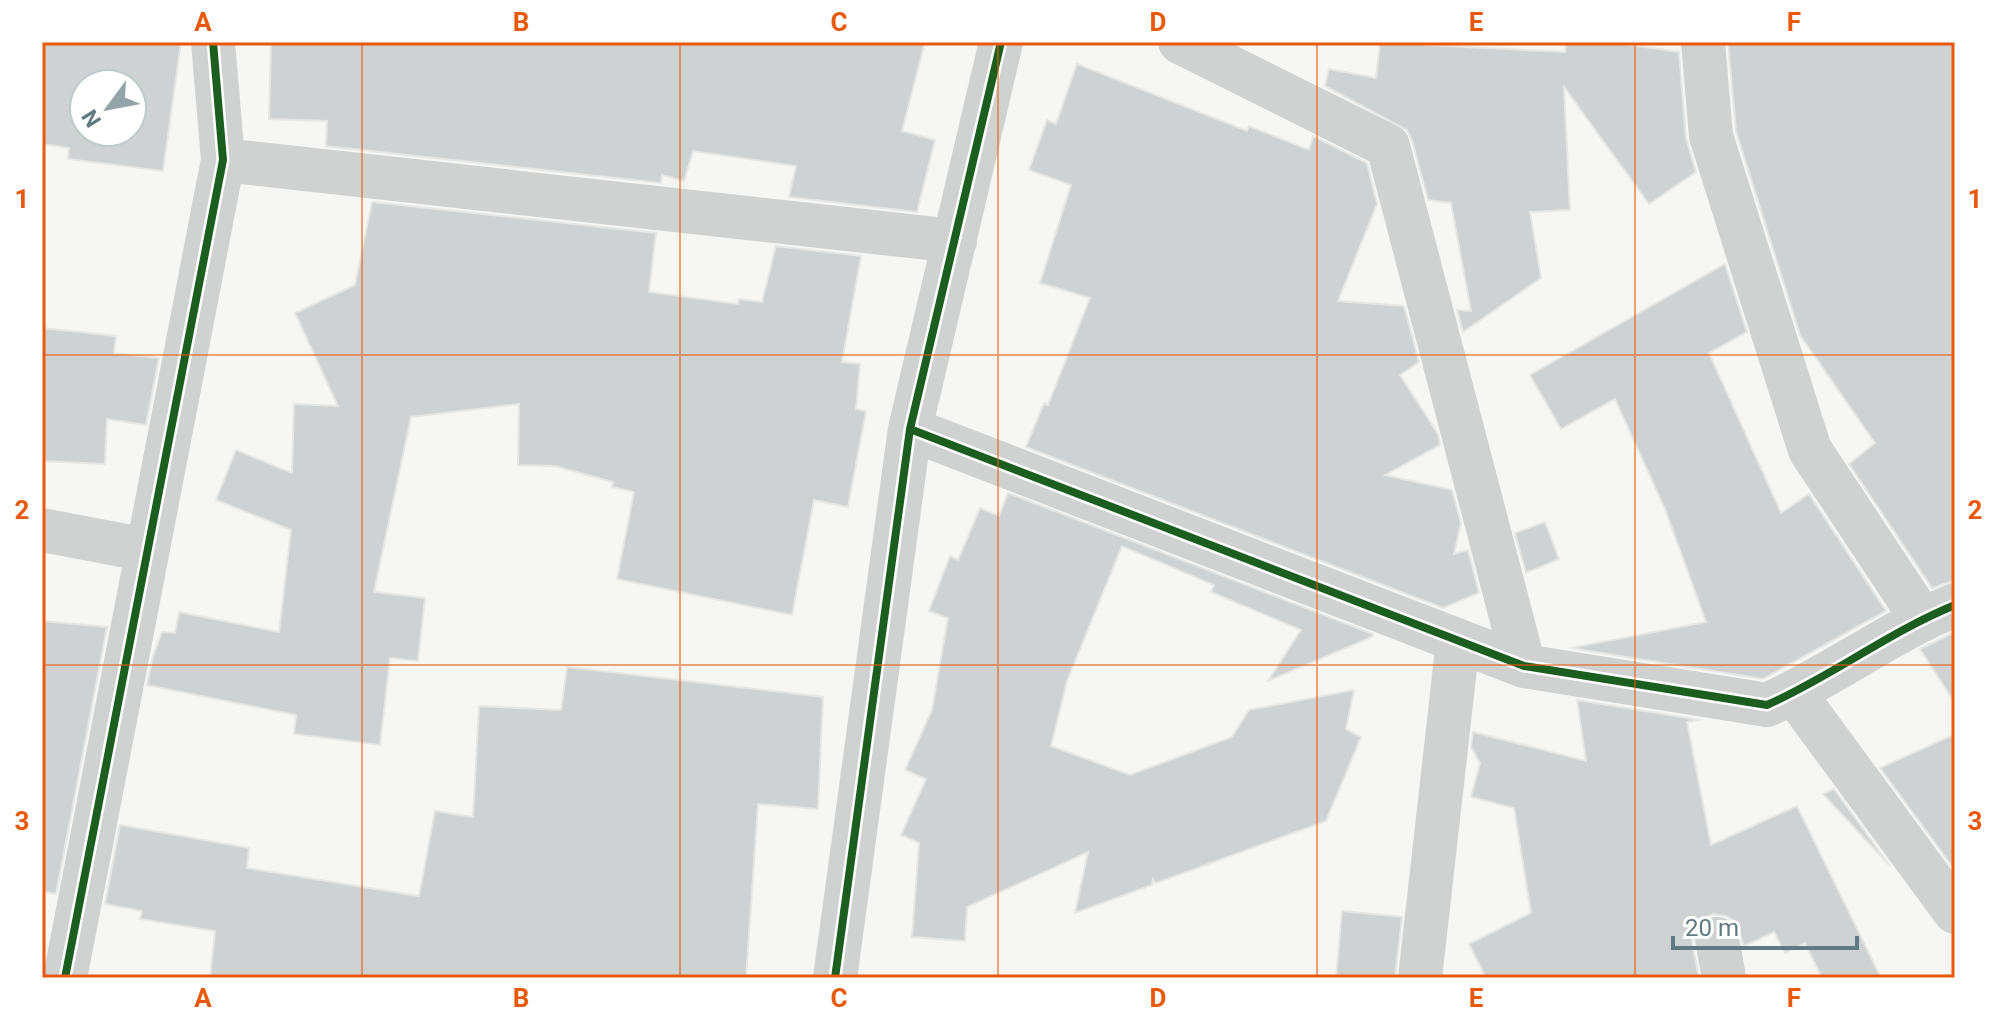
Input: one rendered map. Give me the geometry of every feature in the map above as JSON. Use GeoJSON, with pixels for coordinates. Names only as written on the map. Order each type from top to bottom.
{"type":"FeatureCollection","features":[{"type":"Feature","properties":{"kind":"street"},"geometry":{"type":"LineString","coordinates":[[65,978],[223,160],[213,42]]}},
{"type":"Feature","properties":{"kind":"street"},"geometry":{"type":"LineString","coordinates":[[835,978],[910,429],[1001,42]]}},
{"type":"Feature","properties":{"kind":"street"},"geometry":{"type":"LineString","coordinates":[[1180,42],[1388,146],[1524,666]]}},
{"type":"Feature","properties":{"kind":"street"},"geometry":{"type":"LineString","coordinates":[[910,429],[1524,666],[1767,705],[1794,693],[1939,612],[1810,450],[1711,136],[1703,42]]}},
{"type":"Feature","properties":{"kind":"street"},"geometry":{"type":"LineString","coordinates":[[223,160],[955,241]]}},
{"type":"Feature","properties":{"kind":"street"},"geometry":{"type":"LineString","coordinates":[[42,530],[147,550]]}},
{"type":"Feature","properties":{"kind":"street"},"geometry":{"type":"LineString","coordinates":[[1420,978],[1458,641]]}},
{"type":"Feature","properties":{"kind":"street"},"geometry":{"type":"LineString","coordinates":[[1794,693],[1955,912]]}},
{"type":"Feature","properties":{"kind":"building"},"geometry":{"type":"Polygon","coordinates":[[[42,42],[181,42],[163,171],[68,159],[69,148],[148,148],[148,68],[68,68],[68,148],[42,144],[42,42]]]}},
{"type":"Feature","properties":{"kind":"building"},"geometry":{"type":"Polygon","coordinates":[[[271,42],[925,42],[902,131],[935,140],[917,212],[789,197],[796,166],[693,151],[684,181],[662,175],[661,183],[326,146],[327,121],[269,119],[271,42]]]}},
{"type":"Feature","properties":{"kind":"building"},"geometry":{"type":"Polygon","coordinates":[[[1380,42],[1426,42],[1425,45],[1565,52],[1566,42],[1610,42],[1679,52],[1686,138],[1696,172],[1649,204],[1564,87],[1570,210],[1530,212],[1541,278],[1463,332],[1457,310],[1471,311],[1451,203],[1428,200],[1407,130],[1325,86],[1329,69],[1376,78],[1380,42]]]}},
{"type":"Feature","properties":{"kind":"building"},"geometry":{"type":"Polygon","coordinates":[[[1728,42],[1955,42],[1955,580],[1932,588],[1849,464],[1875,443],[1800,335],[1736,131],[1728,42]]]}},
{"type":"Feature","properties":{"kind":"building"},"geometry":{"type":"Polygon","coordinates":[[[1077,64],[1247,131],[1249,126],[1309,150],[1313,136],[1367,163],[1377,204],[1338,301],[1404,306],[1419,362],[1400,375],[1438,434],[1440,445],[1385,475],[1452,490],[1461,523],[1454,554],[1468,550],[1479,593],[1443,608],[1026,447],[1044,403],[1048,405],[1090,298],[1040,283],[1071,185],[1029,170],[1047,120],[1056,124],[1077,64]]]}},
{"type":"Feature","properties":{"kind":"building"},"geometry":{"type":"Polygon","coordinates":[[[372,202],[656,233],[649,292],[738,304],[739,299],[762,302],[776,246],[861,256],[842,362],[860,364],[856,409],[866,411],[848,507],[814,500],[792,615],[617,579],[634,492],[612,487],[613,482],[555,466],[518,465],[519,404],[411,417],[374,592],[425,598],[418,661],[390,658],[380,745],[294,734],[296,715],[147,685],[162,632],[175,633],[179,612],[279,632],[291,530],[216,500],[236,450],[292,473],[294,404],[338,406],[295,313],[355,285],[372,202]]]}},
{"type":"Feature","properties":{"kind":"building"},"geometry":{"type":"Polygon","coordinates":[[[1725,264],[1747,332],[1709,353],[1781,513],[1809,494],[1886,611],[1763,679],[1571,648],[1706,622],[1665,509],[1615,399],[1561,429],[1530,375],[1725,264]]]}},
{"type":"Feature","properties":{"kind":"building"},"geometry":{"type":"Polygon","coordinates":[[[42,328],[116,336],[114,353],[159,358],[146,425],[107,419],[105,464],[42,461],[42,328]]]}},
{"type":"Feature","properties":{"kind":"building"},"geometry":{"type":"Polygon","coordinates":[[[1008,493],[1373,634],[1268,681],[1301,630],[1211,592],[1214,585],[1122,546],[1067,681],[1051,746],[1130,775],[1232,737],[1249,710],[1354,690],[1346,729],[1361,737],[1326,821],[1156,883],[1153,879],[1152,885],[1075,913],[1088,852],[967,907],[965,941],[912,937],[919,843],[901,835],[926,779],[905,770],[932,710],[948,618],[929,611],[950,556],[958,560],[980,508],[999,516],[1008,493]]]}},
{"type":"Feature","properties":{"kind":"building"},"geometry":{"type":"Polygon","coordinates":[[[1545,522],[1559,559],[1526,573],[1515,533],[1545,522]]]}},
{"type":"Feature","properties":{"kind":"building"},"geometry":{"type":"Polygon","coordinates":[[[42,621],[107,627],[56,894],[42,891],[42,621]]]}},
{"type":"Feature","properties":{"kind":"building"},"geometry":{"type":"Polygon","coordinates":[[[1955,632],[1955,703],[1920,649],[1955,632]]]}},
{"type":"Feature","properties":{"kind":"building"},"geometry":{"type":"Polygon","coordinates":[[[567,667],[823,697],[818,809],[758,804],[746,978],[210,978],[215,931],[140,919],[142,911],[105,904],[120,825],[249,848],[247,868],[419,896],[435,811],[473,817],[479,706],[561,710],[567,667]]]}},
{"type":"Feature","properties":{"kind":"building"},"geometry":{"type":"Polygon","coordinates":[[[1577,700],[1700,720],[1687,722],[1711,845],[1797,806],[1881,978],[1822,978],[1805,943],[1785,953],[1774,932],[1744,946],[1736,922],[1713,914],[1700,920],[1693,931],[1692,943],[1699,978],[1486,978],[1469,944],[1531,913],[1514,808],[1471,797],[1480,763],[1471,747],[1473,732],[1586,761],[1577,700]]]}},
{"type":"Feature","properties":{"kind":"building"},"geometry":{"type":"Polygon","coordinates":[[[1955,734],[1955,870],[1880,768],[1955,734]]]}},
{"type":"Feature","properties":{"kind":"building"},"geometry":{"type":"Polygon","coordinates":[[[1834,789],[1890,866],[1823,794],[1834,789]]]}},
{"type":"Feature","properties":{"kind":"building"},"geometry":{"type":"Polygon","coordinates":[[[1342,911],[1402,917],[1395,978],[1336,978],[1342,911]]]}},
{"type":"Feature","properties":{"kind":"cycle path"},"geometry":{"type":"LineString","coordinates":[[65,978],[223,160],[213,42]]}},
{"type":"Feature","properties":{"kind":"cycle path"},"geometry":{"type":"LineString","coordinates":[[835,978],[910,429],[1001,42]]}},
{"type":"Feature","properties":{"kind":"cycle path"},"geometry":{"type":"LineString","coordinates":[[910,429],[1524,666],[1767,705],[1955,605]]}}]}
